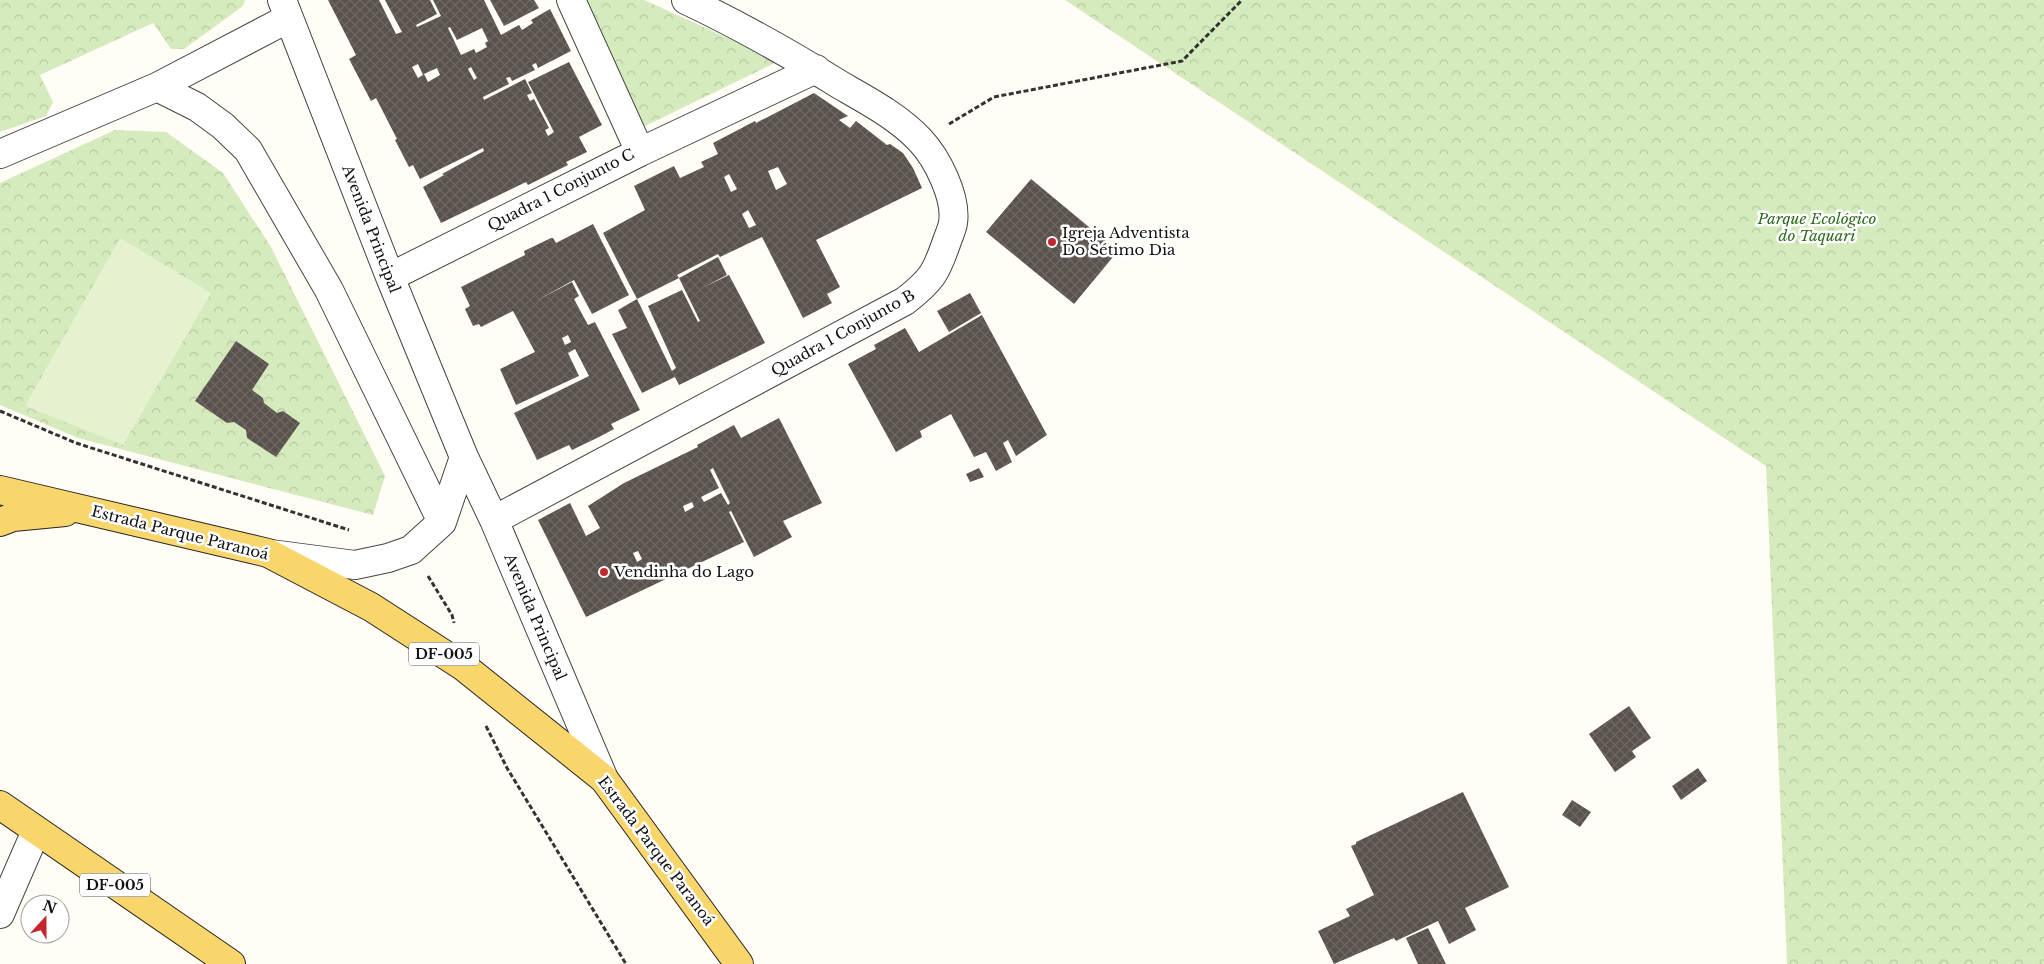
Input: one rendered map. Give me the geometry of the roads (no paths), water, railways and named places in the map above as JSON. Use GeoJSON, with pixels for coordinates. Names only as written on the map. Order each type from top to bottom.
{"type":"FeatureCollection","features":[{"type":"Feature","properties":{"kind":"main road","name":"Estrada Parque Paranoá"},"geometry":{"type":"LineString","coordinates":[[0,490],[268,553],[371,607],[464,666],[604,779],[736,960]]}},
{"type":"Feature","properties":{"kind":"main road"},"geometry":{"type":"LineString","coordinates":[[0,522],[13,518],[86,510]]}},
{"type":"Feature","properties":{"kind":"main road","name":"DF-005"},"geometry":{"type":"LineString","coordinates":[[0,805],[231,964]]}},
{"type":"Feature","properties":{"kind":"street","name":"Quadra 1 Conjunto C"},"geometry":{"type":"LineString","coordinates":[[390,277],[640,152],[571,0]]}},
{"type":"Feature","properties":{"kind":"street","name":"Quadra 1 Conjunto B"},"geometry":{"type":"LineString","coordinates":[[494,520],[905,302],[927,284],[936,271],[953,222],[952,202],[934,158],[920,141],[898,119],[816,69],[686,0]]}},
{"type":"Feature","properties":{"kind":"street"},"geometry":{"type":"LineString","coordinates":[[0,154],[157,87],[285,9]]}},
{"type":"Feature","properties":{"kind":"street","name":"Avenida Principal"},"geometry":{"type":"LineString","coordinates":[[285,9],[390,277],[464,457],[494,520],[604,779]]}},
{"type":"Feature","properties":{"kind":"street"},"geometry":{"type":"LineString","coordinates":[[640,152],[816,69]]}},
{"type":"Feature","properties":{"kind":"street"},"geometry":{"type":"LineString","coordinates":[[157,87],[197,107],[223,126],[248,150],[328,290],[442,522]]}},
{"type":"Feature","properties":{"kind":"street"},"geometry":{"type":"LineString","coordinates":[[268,553],[355,565],[388,558],[411,550],[442,522],[464,457]]}},
{"type":"Feature","properties":{"kind":"street"},"geometry":{"type":"LineString","coordinates":[[0,914],[36,831]]}},
{"type":"Feature","properties":{"kind":"place","name":"Igreja Adventista Do Sétimo Dia"},"geometry":{"type":"Point","coordinates":[1052,242]}},
{"type":"Feature","properties":{"kind":"place","name":"Vendinha do Lago"},"geometry":{"type":"Point","coordinates":[604,572]}},
{"type":"Feature","properties":{"kind":"park label","name":"Parque Ecológico do Taquari"},"geometry":{"type":"Point","coordinates":[1817,228]}}]}
